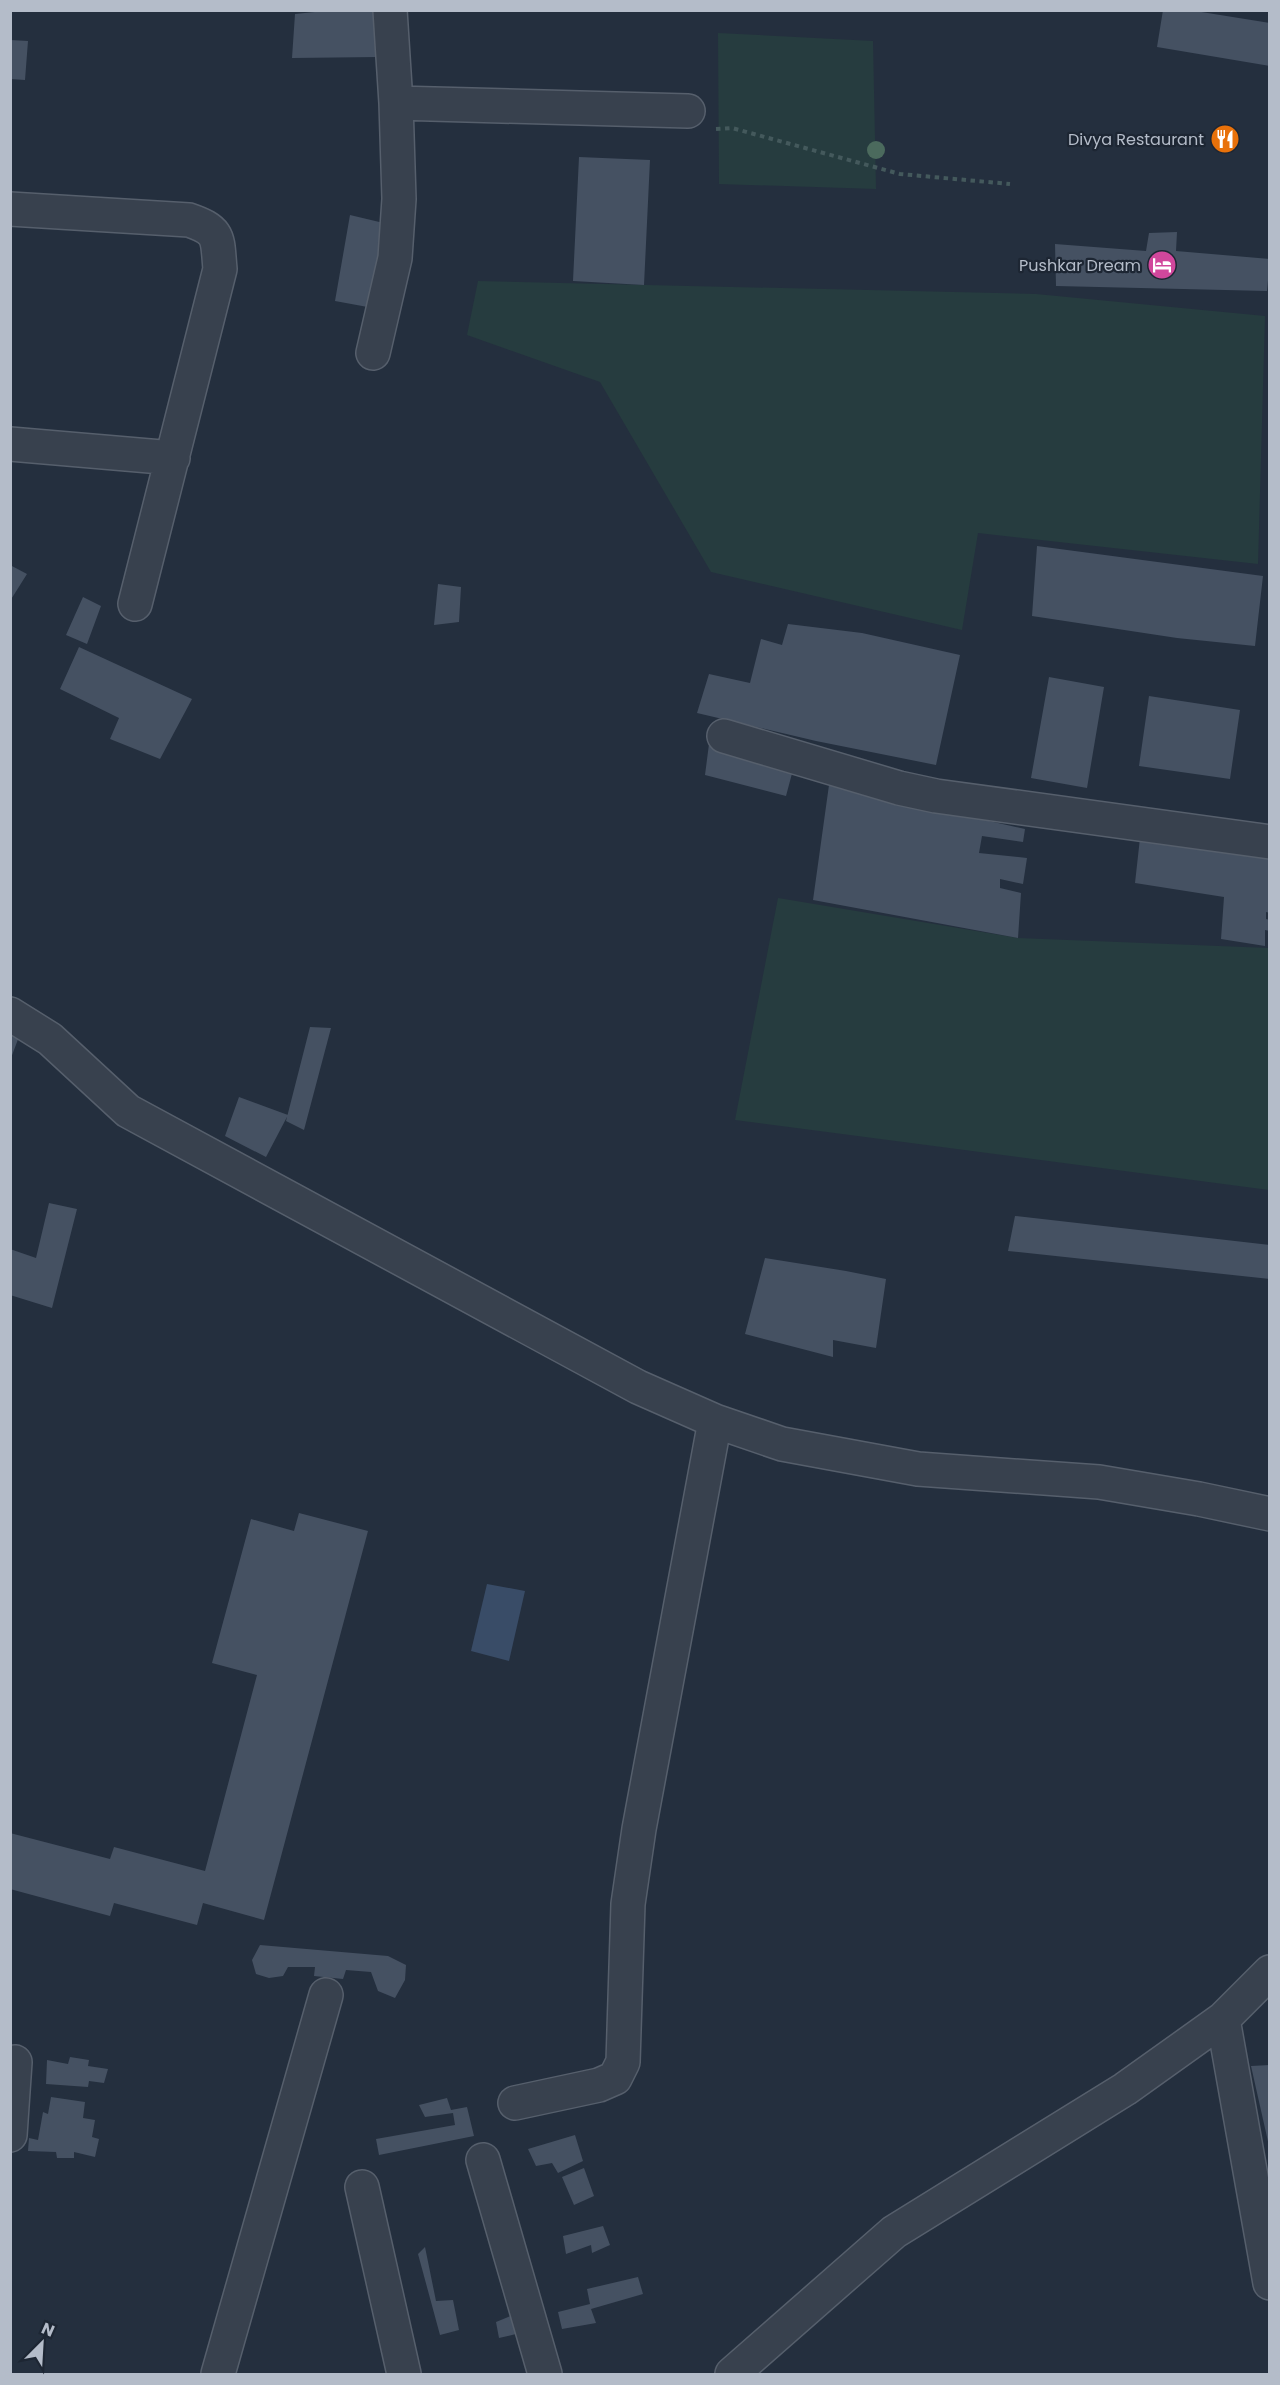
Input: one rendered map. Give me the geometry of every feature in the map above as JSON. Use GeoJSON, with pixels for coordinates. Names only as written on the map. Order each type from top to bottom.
{"type":"FeatureCollection","features":[{"type":"Feature","properties":{"kind":"street"},"geometry":{"type":"LineString","coordinates":[[373,353],[395,258],[399,199],[390,10]]}},
{"type":"Feature","properties":{"kind":"street"},"geometry":{"type":"LineString","coordinates":[[396,103],[688,111]]}},
{"type":"Feature","properties":{"kind":"street"},"geometry":{"type":"LineString","coordinates":[[10,209],[189,220],[207,226],[217,237],[220,269],[135,604]]}},
{"type":"Feature","properties":{"kind":"street"},"geometry":{"type":"LineString","coordinates":[[10,444],[173,458]]}},
{"type":"Feature","properties":{"kind":"street"},"geometry":{"type":"LineString","coordinates":[[724,736],[899,788],[936,796],[1269,842]]}},
{"type":"Feature","properties":{"kind":"street"},"geometry":{"type":"LineString","coordinates":[[10,1014],[50,1039],[128,1111],[639,1387],[715,1421],[782,1444],[918,1469],[1099,1482],[1269,1514]]}},
{"type":"Feature","properties":{"kind":"street"},"geometry":{"type":"LineString","coordinates":[[515,2103],[599,2085],[615,2078],[623,2062],[629,1893],[715,1421]]}},
{"type":"Feature","properties":{"kind":"street"},"geometry":{"type":"LineString","coordinates":[[732,2374],[894,2232],[1125,2089],[1223,2019],[1269,1972]]}},
{"type":"Feature","properties":{"kind":"street"},"geometry":{"type":"LineString","coordinates":[[218,2374],[326,1995]]}},
{"type":"Feature","properties":{"kind":"street"},"geometry":{"type":"LineString","coordinates":[[1223,2019],[1269,2283]]}},
{"type":"Feature","properties":{"kind":"street"},"geometry":{"type":"LineString","coordinates":[[10,2135],[15,2062]]}},
{"type":"Feature","properties":{"kind":"street"},"geometry":{"type":"LineString","coordinates":[[483,2160],[545,2374]]}},
{"type":"Feature","properties":{"kind":"street"},"geometry":{"type":"LineString","coordinates":[[362,2187],[404,2374]]}},
{"type":"Feature","properties":{"kind":"path"},"geometry":{"type":"LineString","coordinates":[[688,111],[705,130],[732,128],[900,174],[1010,184]]}},
{"type":"Feature","properties":{"kind":"green space"},"geometry":{"type":"Polygon","coordinates":[[[718,33],[873,41],[876,189],[719,184],[718,33]]]}},
{"type":"Feature","properties":{"kind":"green space"},"geometry":{"type":"Polygon","coordinates":[[[478,281],[1036,294],[1265,316],[1258,564],[978,533],[962,630],[711,572],[600,382],[467,335],[478,281]]]}},
{"type":"Feature","properties":{"kind":"green space"},"geometry":{"type":"Polygon","coordinates":[[[778,898],[1018,938],[1269,948],[1269,1190],[735,1120],[778,898]]]}},
{"type":"Feature","properties":{"kind":"water"},"geometry":{"type":"Polygon","coordinates":[[[487,1584],[525,1591],[509,1661],[471,1651],[487,1584]]]}},
{"type":"Feature","properties":{"kind":"building"},"geometry":{"type":"Polygon","coordinates":[[[334,10],[377,10],[378,57],[292,58],[295,14],[334,10]]]}},
{"type":"Feature","properties":{"kind":"building"},"geometry":{"type":"Polygon","coordinates":[[[1163,10],[1189,10],[1270,23],[1270,66],[1157,47],[1163,10]]]}},
{"type":"Feature","properties":{"kind":"building"},"geometry":{"type":"Polygon","coordinates":[[[10,40],[28,41],[25,80],[10,79],[10,40]]]}},
{"type":"Feature","properties":{"kind":"building"},"geometry":{"type":"Polygon","coordinates":[[[579,157],[650,160],[644,285],[573,281],[579,157]]]}},
{"type":"Feature","properties":{"kind":"building"},"geometry":{"type":"Polygon","coordinates":[[[350,215],[392,225],[373,308],[335,301],[350,215]]]}},
{"type":"Feature","properties":{"kind":"building","name":"Pushkar Dream"},"geometry":{"type":"Polygon","coordinates":[[[1177,232],[1176,251],[1270,259],[1267,291],[1056,286],[1055,244],[1146,251],[1149,233],[1177,232]]]}},
{"type":"Feature","properties":{"kind":"building"},"geometry":{"type":"Polygon","coordinates":[[[1037,546],[1263,576],[1255,646],[1177,638],[1032,616],[1037,546]]]}},
{"type":"Feature","properties":{"kind":"building"},"geometry":{"type":"Polygon","coordinates":[[[10,565],[27,574],[10,601],[10,565]]]}},
{"type":"Feature","properties":{"kind":"building"},"geometry":{"type":"Polygon","coordinates":[[[438,584],[461,587],[459,622],[434,625],[438,584]]]}},
{"type":"Feature","properties":{"kind":"building"},"geometry":{"type":"Polygon","coordinates":[[[83,597],[101,606],[87,644],[66,635],[83,597]]]}},
{"type":"Feature","properties":{"kind":"building"},"geometry":{"type":"Polygon","coordinates":[[[788,624],[862,633],[960,655],[936,765],[816,741],[697,713],[709,674],[750,683],[761,639],[782,645],[788,624]]]}},
{"type":"Feature","properties":{"kind":"building"},"geometry":{"type":"Polygon","coordinates":[[[79,647],[192,699],[160,759],[110,739],[119,718],[60,689],[79,647]]]}},
{"type":"Feature","properties":{"kind":"building"},"geometry":{"type":"Polygon","coordinates":[[[1049,677],[1104,687],[1087,788],[1031,778],[1049,677]]]}},
{"type":"Feature","properties":{"kind":"building"},"geometry":{"type":"Polygon","coordinates":[[[1149,696],[1240,710],[1230,779],[1139,766],[1149,696]]]}},
{"type":"Feature","properties":{"kind":"building"},"geometry":{"type":"Polygon","coordinates":[[[709,744],[794,766],[786,796],[705,775],[709,744]]]}},
{"type":"Feature","properties":{"kind":"building"},"geometry":{"type":"Polygon","coordinates":[[[829,785],[1025,829],[1023,842],[982,836],[979,853],[1027,858],[1023,884],[1000,879],[1000,888],[1021,893],[1018,938],[813,900],[829,785]]]}},
{"type":"Feature","properties":{"kind":"building"},"geometry":{"type":"Polygon","coordinates":[[[1140,838],[1270,857],[1270,913],[1266,912],[1266,919],[1270,920],[1270,931],[1265,930],[1265,946],[1221,939],[1224,897],[1135,883],[1140,838]]]}},
{"type":"Feature","properties":{"kind":"building"},"geometry":{"type":"Polygon","coordinates":[[[310,1027],[331,1028],[304,1130],[286,1121],[310,1027]]]}},
{"type":"Feature","properties":{"kind":"building"},"geometry":{"type":"Polygon","coordinates":[[[10,1029],[20,1034],[11,1058],[10,1058],[10,1029]]]}},
{"type":"Feature","properties":{"kind":"building"},"geometry":{"type":"Polygon","coordinates":[[[239,1097],[288,1115],[266,1157],[225,1136],[239,1097]]]}},
{"type":"Feature","properties":{"kind":"building"},"geometry":{"type":"Polygon","coordinates":[[[49,1203],[77,1209],[52,1308],[10,1295],[10,1249],[36,1258],[49,1203]]]}},
{"type":"Feature","properties":{"kind":"building"},"geometry":{"type":"Polygon","coordinates":[[[1015,1216],[1270,1245],[1270,1279],[1008,1251],[1015,1216]]]}},
{"type":"Feature","properties":{"kind":"building"},"geometry":{"type":"Polygon","coordinates":[[[765,1258],[886,1279],[876,1348],[833,1340],[833,1357],[745,1334],[765,1258]]]}},
{"type":"Feature","properties":{"kind":"building"},"geometry":{"type":"Polygon","coordinates":[[[299,1513],[368,1531],[264,1920],[203,1903],[197,1925],[114,1903],[110,1916],[10,1889],[10,1833],[110,1859],[114,1847],[205,1871],[257,1675],[212,1663],[251,1519],[294,1531],[299,1513]]]}},
{"type":"Feature","properties":{"kind":"building"},"geometry":{"type":"Polygon","coordinates":[[[260,1945],[388,1956],[406,1965],[405,1980],[395,1998],[378,1991],[371,1972],[346,1970],[343,1979],[314,1976],[315,1967],[288,1967],[283,1976],[269,1978],[256,1974],[252,1960],[260,1945]]]}},
{"type":"Feature","properties":{"kind":"building"},"geometry":{"type":"Polygon","coordinates":[[[70,2057],[89,2060],[88,2066],[108,2069],[104,2083],[89,2081],[88,2087],[46,2084],[47,2060],[68,2064],[70,2057]]]}},
{"type":"Feature","properties":{"kind":"building"},"geometry":{"type":"Polygon","coordinates":[[[1270,2065],[1270,2146],[1269,2146],[1251,2066],[1270,2065]]]}},
{"type":"Feature","properties":{"kind":"building"},"geometry":{"type":"Polygon","coordinates":[[[51,2097],[85,2102],[83,2118],[95,2120],[92,2137],[99,2139],[95,2157],[74,2152],[74,2158],[57,2158],[56,2152],[28,2151],[29,2138],[38,2140],[43,2112],[48,2114],[51,2097]]]}},
{"type":"Feature","properties":{"kind":"building"},"geometry":{"type":"Polygon","coordinates":[[[447,2098],[451,2110],[467,2107],[474,2136],[379,2155],[376,2139],[455,2125],[453,2113],[425,2117],[419,2105],[447,2098]]]}},
{"type":"Feature","properties":{"kind":"building"},"geometry":{"type":"Polygon","coordinates":[[[575,2135],[583,2161],[558,2173],[552,2163],[536,2166],[528,2149],[575,2135]]]}},
{"type":"Feature","properties":{"kind":"building"},"geometry":{"type":"Polygon","coordinates":[[[584,2168],[594,2196],[574,2205],[562,2177],[584,2168]]]}},
{"type":"Feature","properties":{"kind":"building"},"geometry":{"type":"Polygon","coordinates":[[[603,2226],[610,2245],[592,2253],[591,2245],[566,2254],[563,2236],[603,2226]]]}},
{"type":"Feature","properties":{"kind":"building"},"geometry":{"type":"Polygon","coordinates":[[[425,2247],[436,2301],[453,2300],[459,2330],[440,2335],[418,2254],[425,2247]]]}},
{"type":"Feature","properties":{"kind":"building"},"geometry":{"type":"Polygon","coordinates":[[[638,2277],[643,2294],[591,2309],[596,2323],[562,2329],[558,2312],[590,2304],[587,2289],[638,2277]]]}},
{"type":"Feature","properties":{"kind":"building"},"geometry":{"type":"Polygon","coordinates":[[[513,2315],[516,2334],[499,2338],[496,2322],[513,2315]]]}},
{"type":"Feature","properties":{"kind":"place","name":"Divya Restaurant"},"geometry":{"type":"Point","coordinates":[1225,139]}},
{"type":"Feature","properties":{"kind":"place","name":"Pushkar Dream"},"geometry":{"type":"Point","coordinates":[1162,265]}}]}
